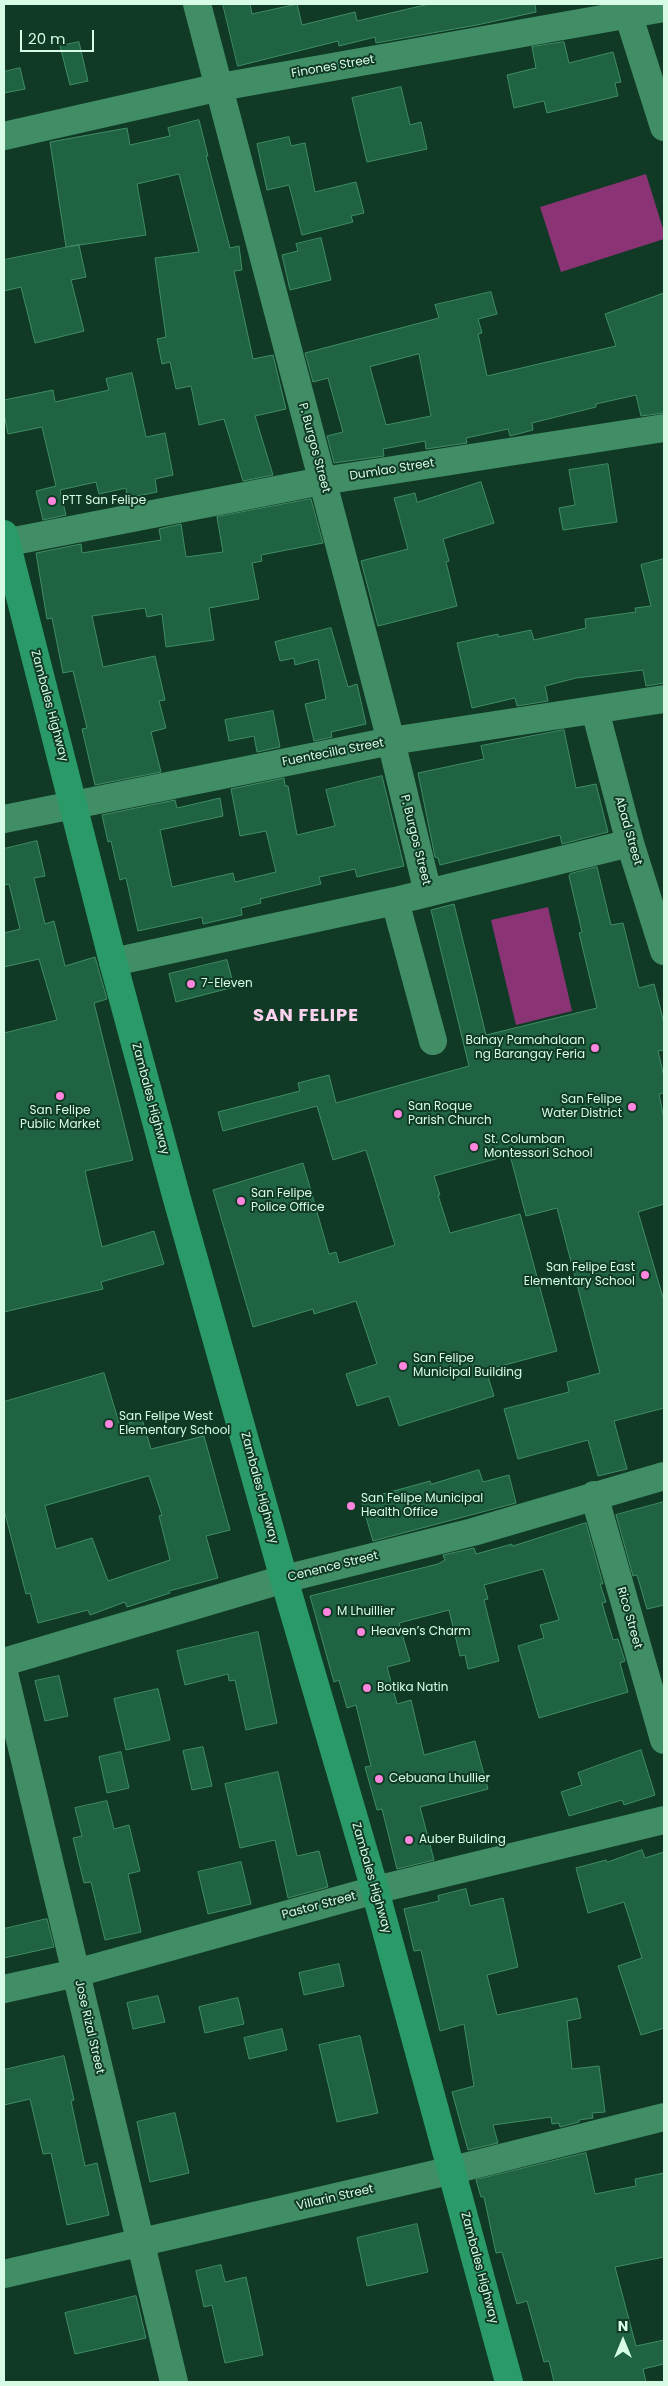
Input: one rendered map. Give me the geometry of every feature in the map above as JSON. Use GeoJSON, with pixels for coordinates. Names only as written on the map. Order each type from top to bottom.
{"type":"FeatureCollection","features":[{"type":"Feature","properties":{"kind":"main road","name":"Zambales Highway"},"geometry":{"type":"LineString","coordinates":[[4,540],[75,806],[113,962],[284,1579],[376,1890],[510,2382]]}},
{"type":"Feature","properties":{"kind":"street","name":"P. Burgos Street"},"geometry":{"type":"LineString","coordinates":[[197,4],[391,742],[428,893]]}},
{"type":"Feature","properties":{"kind":"street","name":"Finones Street"},"geometry":{"type":"LineString","coordinates":[[4,136],[220,87],[627,9],[664,8]]}},
{"type":"Feature","properties":{"kind":"street"},"geometry":{"type":"LineString","coordinates":[[627,9],[664,127]]}},
{"type":"Feature","properties":{"kind":"street","name":"Dumlao Street"},"geometry":{"type":"LineString","coordinates":[[4,540],[322,481],[664,428]]}},
{"type":"Feature","properties":{"kind":"street","name":"Fuentecilla Street"},"geometry":{"type":"LineString","coordinates":[[4,819],[391,742],[664,699]]}},
{"type":"Feature","properties":{"kind":"street","name":"Abad Street"},"geometry":{"type":"LineString","coordinates":[[595,710],[630,843],[664,951]]}},
{"type":"Feature","properties":{"kind":"street"},"geometry":{"type":"LineString","coordinates":[[113,962],[395,901],[630,843]]}},
{"type":"Feature","properties":{"kind":"street"},"geometry":{"type":"LineString","coordinates":[[395,901],[433,1041]]}},
{"type":"Feature","properties":{"kind":"street","name":"Cenence Street"},"geometry":{"type":"LineString","coordinates":[[4,1662],[284,1579],[473,1532],[664,1476]]}},
{"type":"Feature","properties":{"kind":"street","name":"Rico Street"},"geometry":{"type":"LineString","coordinates":[[594,1495],[664,1740]]}},
{"type":"Feature","properties":{"kind":"street","name":"Jose Rizal Street"},"geometry":{"type":"LineString","coordinates":[[4,1673],[174,2382]]}},
{"type":"Feature","properties":{"kind":"street","name":"Pastor Street"},"geometry":{"type":"LineString","coordinates":[[4,1989],[76,1972],[376,1890],[664,1820]]}},
{"type":"Feature","properties":{"kind":"street","name":"Villarin Street"},"geometry":{"type":"LineString","coordinates":[[4,2274],[453,2170],[664,2117]]}},
{"type":"Feature","properties":{"kind":"shaded area"},"geometry":{"type":"Polygon","coordinates":[[[646,174],[664,232],[664,239],[561,272],[540,207],[646,174]]]}},
{"type":"Feature","properties":{"kind":"shaded area"},"geometry":{"type":"Polygon","coordinates":[[[548,907],[572,1011],[516,1025],[491,920],[548,907]]]}},
{"type":"Feature","properties":{"kind":"building"},"geometry":{"type":"Polygon","coordinates":[[[223,4],[250,4],[252,14],[297,4],[302,25],[355,12],[357,21],[429,4],[535,4],[536,12],[477,25],[376,43],[375,37],[339,46],[338,41],[238,66],[223,4]]]}},
{"type":"Feature","properties":{"kind":"building"},"geometry":{"type":"Polygon","coordinates":[[[79,42],[88,81],[70,85],[60,46],[79,42]]]}},
{"type":"Feature","properties":{"kind":"building"},"geometry":{"type":"Polygon","coordinates":[[[564,42],[569,63],[613,52],[621,82],[615,83],[618,96],[547,113],[544,101],[514,108],[507,75],[536,68],[532,47],[564,42]]]}},
{"type":"Feature","properties":{"kind":"building"},"geometry":{"type":"Polygon","coordinates":[[[20,68],[25,89],[4,93],[4,72],[20,68]]]}},
{"type":"Feature","properties":{"kind":"building"},"geometry":{"type":"Polygon","coordinates":[[[401,87],[410,125],[421,122],[427,149],[367,162],[352,98],[401,87]]]}},
{"type":"Feature","properties":{"kind":"building"},"geometry":{"type":"Polygon","coordinates":[[[199,120],[208,156],[206,156],[230,248],[239,246],[242,270],[234,271],[253,359],[273,355],[286,409],[255,416],[273,475],[243,481],[224,419],[199,425],[191,386],[176,389],[170,362],[162,364],[157,339],[166,337],[155,258],[199,252],[179,174],[137,184],[146,235],[66,247],[50,142],[127,128],[130,145],[170,136],[168,128],[199,120]]]}},
{"type":"Feature","properties":{"kind":"building"},"geometry":{"type":"Polygon","coordinates":[[[289,137],[291,146],[305,143],[315,192],[356,182],[364,213],[351,216],[353,222],[302,235],[289,185],[267,190],[257,144],[289,137]]]}},
{"type":"Feature","properties":{"kind":"building"},"geometry":{"type":"Polygon","coordinates":[[[321,238],[331,280],[290,290],[282,255],[298,251],[296,244],[321,238]]]}},
{"type":"Feature","properties":{"kind":"building"},"geometry":{"type":"Polygon","coordinates":[[[79,245],[86,277],[71,280],[84,331],[35,343],[21,287],[4,291],[4,260],[79,245]]]}},
{"type":"Feature","properties":{"kind":"building"},"geometry":{"type":"Polygon","coordinates":[[[491,292],[497,314],[478,319],[482,333],[478,334],[487,376],[616,346],[605,314],[664,293],[664,413],[641,416],[636,395],[596,404],[596,407],[532,423],[533,430],[510,436],[508,429],[466,438],[467,443],[426,449],[425,441],[383,449],[384,456],[334,463],[327,436],[343,432],[328,378],[313,382],[305,353],[439,318],[435,305],[491,292]],[[419,354],[370,367],[386,425],[431,416],[419,354]]]}},
{"type":"Feature","properties":{"kind":"building"},"geometry":{"type":"Polygon","coordinates":[[[132,373],[146,437],[165,433],[173,475],[155,479],[157,492],[127,498],[126,488],[99,494],[96,482],[60,490],[66,515],[43,520],[36,491],[56,486],[42,427],[8,434],[4,414],[4,400],[53,390],[55,402],[109,390],[106,379],[132,373]]]}},
{"type":"Feature","properties":{"kind":"building"},"geometry":{"type":"Polygon","coordinates":[[[608,464],[617,522],[563,530],[559,508],[575,505],[569,470],[608,464]]]}},
{"type":"Feature","properties":{"kind":"building"},"geometry":{"type":"Polygon","coordinates":[[[481,482],[494,523],[443,539],[449,561],[446,562],[457,606],[378,626],[361,561],[408,549],[394,498],[415,493],[417,502],[481,482]]]}},
{"type":"Feature","properties":{"kind":"building"},"geometry":{"type":"Polygon","coordinates":[[[311,499],[323,543],[261,555],[262,561],[252,563],[259,599],[209,608],[214,640],[166,647],[162,614],[147,617],[145,608],[92,616],[103,667],[155,656],[165,700],[159,701],[166,728],[151,732],[161,772],[95,785],[82,729],[87,728],[73,671],[63,673],[52,618],[47,619],[36,553],[81,544],[82,553],[161,540],[159,529],[181,524],[186,557],[223,552],[217,517],[311,499]]]}},
{"type":"Feature","properties":{"kind":"building"},"geometry":{"type":"Polygon","coordinates":[[[664,559],[664,683],[646,686],[643,670],[576,678],[545,686],[548,701],[517,706],[515,698],[472,708],[457,643],[498,634],[498,637],[531,630],[534,640],[586,628],[585,619],[636,612],[635,608],[651,606],[641,565],[664,559]]]}},
{"type":"Feature","properties":{"kind":"building"},"geometry":{"type":"Polygon","coordinates":[[[331,628],[348,687],[357,684],[366,724],[331,732],[332,737],[314,741],[305,704],[326,699],[318,659],[295,665],[294,658],[280,661],[275,642],[331,628]]]}},
{"type":"Feature","properties":{"kind":"building"},"geometry":{"type":"Polygon","coordinates":[[[273,711],[280,747],[257,752],[254,736],[229,741],[225,720],[273,711]]]}},
{"type":"Feature","properties":{"kind":"building"},"geometry":{"type":"Polygon","coordinates":[[[564,730],[576,788],[596,784],[608,832],[562,844],[560,835],[440,865],[438,858],[435,857],[418,773],[484,759],[481,746],[564,730]]]}},
{"type":"Feature","properties":{"kind":"building"},"geometry":{"type":"Polygon","coordinates":[[[382,776],[404,866],[357,877],[355,869],[319,877],[321,884],[260,899],[261,903],[241,908],[242,915],[203,924],[202,917],[138,931],[126,878],[120,880],[111,841],[108,842],[102,815],[175,800],[177,808],[220,798],[223,816],[160,830],[172,887],[233,873],[235,882],[276,872],[266,831],[240,836],[231,789],[284,778],[285,786],[288,786],[297,835],[335,826],[326,790],[382,776]]]}},
{"type":"Feature","properties":{"kind":"building"},"geometry":{"type":"Polygon","coordinates":[[[37,841],[45,876],[34,878],[45,924],[54,921],[65,966],[95,957],[107,999],[94,1003],[133,1160],[85,1171],[102,1247],[154,1231],[164,1264],[101,1282],[103,1289],[4,1312],[4,1033],[57,1020],[39,959],[4,967],[4,933],[20,929],[9,884],[4,885],[4,849],[37,841]]]}},
{"type":"Feature","properties":{"kind":"building"},"geometry":{"type":"Polygon","coordinates":[[[597,867],[611,925],[623,923],[639,988],[654,984],[664,1023],[664,1050],[658,1051],[664,1077],[664,1093],[659,1094],[664,1119],[664,1204],[638,1212],[664,1301],[664,1408],[614,1421],[627,1469],[598,1476],[588,1440],[518,1459],[504,1409],[569,1392],[567,1382],[600,1373],[557,1208],[526,1216],[510,1155],[434,1176],[440,1195],[438,1195],[450,1233],[520,1214],[557,1351],[486,1370],[494,1396],[399,1426],[389,1396],[357,1406],[346,1374],[377,1364],[356,1301],[314,1314],[313,1309],[253,1327],[213,1190],[303,1163],[329,1254],[336,1252],[339,1263],[395,1245],[366,1150],[333,1160],[317,1106],[223,1131],[218,1112],[300,1091],[298,1083],[329,1075],[336,1103],[469,1066],[431,910],[454,904],[486,1035],[597,1008],[579,933],[582,932],[569,876],[570,874],[597,867]]]}},
{"type":"Feature","properties":{"kind":"building"},"geometry":{"type":"Polygon","coordinates":[[[227,960],[234,987],[176,1002],[169,974],[227,960]]]}},
{"type":"Feature","properties":{"kind":"building"},"geometry":{"type":"Polygon","coordinates":[[[104,1373],[120,1426],[142,1419],[151,1449],[204,1436],[230,1530],[206,1536],[218,1578],[169,1591],[170,1593],[127,1607],[125,1602],[90,1615],[88,1610],[38,1623],[30,1593],[26,1594],[4,1510],[4,1402],[104,1373]],[[149,1476],[45,1506],[56,1549],[92,1538],[108,1581],[170,1560],[159,1516],[162,1515],[149,1476]]]}},
{"type":"Feature","properties":{"kind":"building"},"geometry":{"type":"Polygon","coordinates":[[[479,1470],[483,1482],[509,1475],[516,1503],[373,1541],[361,1500],[430,1481],[431,1484],[479,1470]]]}},
{"type":"Feature","properties":{"kind":"building"},"geometry":{"type":"Polygon","coordinates":[[[664,1502],[664,1605],[647,1609],[637,1575],[633,1576],[616,1515],[664,1502]]]}},
{"type":"Feature","properties":{"kind":"building"},"geometry":{"type":"Polygon","coordinates":[[[586,1523],[603,1584],[600,1584],[606,1602],[602,1603],[613,1640],[618,1639],[625,1661],[620,1663],[628,1692],[539,1718],[518,1646],[544,1638],[540,1625],[559,1620],[543,1569],[484,1585],[488,1599],[484,1600],[499,1661],[468,1669],[465,1655],[460,1656],[449,1610],[399,1623],[410,1661],[387,1667],[397,1704],[411,1700],[424,1755],[475,1741],[488,1789],[420,1807],[434,1860],[397,1869],[382,1809],[377,1810],[365,1767],[371,1766],[356,1705],[347,1708],[339,1680],[334,1682],[310,1596],[438,1564],[445,1560],[443,1555],[474,1548],[476,1554],[512,1544],[512,1546],[586,1523]]]}},
{"type":"Feature","properties":{"kind":"building"},"geometry":{"type":"Polygon","coordinates":[[[258,1632],[277,1723],[246,1730],[235,1680],[229,1681],[228,1674],[185,1685],[177,1651],[258,1632]]]}},
{"type":"Feature","properties":{"kind":"building"},"geometry":{"type":"Polygon","coordinates":[[[59,1676],[68,1716],[45,1721],[35,1681],[59,1676]]]}},
{"type":"Feature","properties":{"kind":"building"},"geometry":{"type":"Polygon","coordinates":[[[158,1689],[170,1740],[126,1750],[114,1699],[158,1689]]]}},
{"type":"Feature","properties":{"kind":"building"},"geometry":{"type":"Polygon","coordinates":[[[203,1747],[212,1786],[192,1790],[183,1751],[203,1747]]]}},
{"type":"Feature","properties":{"kind":"building"},"geometry":{"type":"Polygon","coordinates":[[[641,1750],[655,1795],[624,1805],[622,1800],[569,1816],[561,1792],[582,1785],[578,1773],[641,1750]]]}},
{"type":"Feature","properties":{"kind":"building"},"geometry":{"type":"Polygon","coordinates":[[[121,1752],[129,1788],[107,1793],[99,1757],[121,1752]]]}},
{"type":"Feature","properties":{"kind":"building"},"geometry":{"type":"Polygon","coordinates":[[[278,1772],[297,1856],[319,1851],[328,1887],[288,1898],[275,1840],[240,1848],[225,1784],[278,1772]]]}},
{"type":"Feature","properties":{"kind":"building"},"geometry":{"type":"Polygon","coordinates":[[[107,1801],[114,1829],[129,1825],[140,1871],[128,1874],[141,1932],[105,1940],[91,1882],[84,1883],[73,1838],[82,1836],[75,1808],[107,1801]]]}},
{"type":"Feature","properties":{"kind":"building"},"geometry":{"type":"Polygon","coordinates":[[[642,1850],[645,1858],[664,1852],[664,2028],[641,2035],[618,1966],[642,1958],[624,1902],[588,1913],[576,1868],[606,1860],[607,1862],[642,1850]]]}},
{"type":"Feature","properties":{"kind":"building"},"geometry":{"type":"Polygon","coordinates":[[[241,1862],[251,1904],[208,1914],[198,1872],[241,1862]]]}},
{"type":"Feature","properties":{"kind":"building"},"geometry":{"type":"Polygon","coordinates":[[[466,1889],[470,1906],[503,1898],[518,1967],[487,1975],[497,2015],[577,1998],[581,2018],[567,2021],[572,2069],[599,2066],[605,2112],[592,2113],[593,2118],[579,2120],[579,2122],[560,2127],[559,2123],[552,2124],[551,2117],[493,2125],[498,2143],[468,2150],[452,2092],[474,2086],[464,2024],[440,2031],[421,1950],[414,1951],[404,1909],[439,1901],[438,1896],[466,1889]]]}},
{"type":"Feature","properties":{"kind":"building"},"geometry":{"type":"Polygon","coordinates":[[[47,1919],[54,1947],[4,1958],[4,1929],[47,1919]]]}},
{"type":"Feature","properties":{"kind":"building"},"geometry":{"type":"Polygon","coordinates":[[[339,1964],[344,1986],[304,1995],[299,1973],[339,1964]]]}},
{"type":"Feature","properties":{"kind":"building"},"geometry":{"type":"Polygon","coordinates":[[[158,1996],[165,2022],[133,2029],[127,2003],[158,1996]]]}},
{"type":"Feature","properties":{"kind":"building"},"geometry":{"type":"Polygon","coordinates":[[[238,1998],[244,2024],[205,2033],[199,2007],[238,1998]]]}},
{"type":"Feature","properties":{"kind":"building"},"geometry":{"type":"Polygon","coordinates":[[[282,2029],[287,2050],[249,2059],[244,2038],[282,2029]]]}},
{"type":"Feature","properties":{"kind":"building"},"geometry":{"type":"Polygon","coordinates":[[[360,2036],[378,2113],[337,2122],[319,2045],[360,2036]]]}},
{"type":"Feature","properties":{"kind":"building"},"geometry":{"type":"Polygon","coordinates":[[[64,2056],[74,2100],[71,2101],[85,2166],[97,2163],[109,2215],[67,2225],[51,2153],[43,2154],[30,2099],[4,2105],[4,2070],[64,2056]]]}},
{"type":"Feature","properties":{"kind":"building"},"geometry":{"type":"Polygon","coordinates":[[[175,2113],[189,2173],[150,2182],[137,2122],[175,2113]]]}},
{"type":"Feature","properties":{"kind":"building"},"geometry":{"type":"Polygon","coordinates":[[[586,2153],[595,2194],[636,2186],[635,2179],[664,2173],[664,2257],[615,2267],[636,2346],[664,2340],[664,2364],[643,2369],[646,2382],[554,2382],[549,2361],[544,2362],[527,2301],[517,2304],[502,2252],[496,2253],[484,2197],[481,2197],[476,2180],[586,2153]]]}},
{"type":"Feature","properties":{"kind":"building"},"geometry":{"type":"Polygon","coordinates":[[[417,2224],[428,2272],[367,2286],[357,2238],[417,2224]]]}},
{"type":"Feature","properties":{"kind":"building"},"geometry":{"type":"Polygon","coordinates":[[[221,2265],[225,2282],[246,2277],[263,2355],[225,2363],[212,2305],[204,2307],[196,2271],[221,2265]]]}},
{"type":"Feature","properties":{"kind":"building"},"geometry":{"type":"Polygon","coordinates":[[[136,2296],[146,2338],[75,2354],[65,2313],[136,2296]]]}},
{"type":"Feature","properties":{"kind":"place","name":"PTT San Felipe"},"geometry":{"type":"Point","coordinates":[52,501]}},
{"type":"Feature","properties":{"kind":"place","name":"7-Eleven"},"geometry":{"type":"Point","coordinates":[191,984]}},
{"type":"Feature","properties":{"kind":"place","name":"Bahay Pamahalaan ng Barangay Feria"},"geometry":{"type":"Point","coordinates":[595,1048]}},
{"type":"Feature","properties":{"kind":"place","name":"San Felipe Public Market"},"geometry":{"type":"Point","coordinates":[60,1096]}},
{"type":"Feature","properties":{"kind":"place","name":"San Felipe Water District"},"geometry":{"type":"Point","coordinates":[632,1107]}},
{"type":"Feature","properties":{"kind":"place","name":"San Roque Parish Church"},"geometry":{"type":"Point","coordinates":[398,1114]}},
{"type":"Feature","properties":{"kind":"place","name":"St. Columban Montessori School"},"geometry":{"type":"Point","coordinates":[474,1147]}},
{"type":"Feature","properties":{"kind":"place","name":"San Felipe Police Office"},"geometry":{"type":"Point","coordinates":[241,1201]}},
{"type":"Feature","properties":{"kind":"place","name":"San Felipe East Elementary School"},"geometry":{"type":"Point","coordinates":[645,1275]}},
{"type":"Feature","properties":{"kind":"place","name":"San Felipe Municipal Building"},"geometry":{"type":"Point","coordinates":[403,1366]}},
{"type":"Feature","properties":{"kind":"place","name":"San Felipe West Elementary School"},"geometry":{"type":"Point","coordinates":[109,1424]}},
{"type":"Feature","properties":{"kind":"place","name":"San Felipe Municipal Health Office"},"geometry":{"type":"Point","coordinates":[351,1506]}},
{"type":"Feature","properties":{"kind":"place","name":"M Lhuillier"},"geometry":{"type":"Point","coordinates":[327,1612]}},
{"type":"Feature","properties":{"kind":"place","name":"Heaven’s Charm"},"geometry":{"type":"Point","coordinates":[361,1632]}},
{"type":"Feature","properties":{"kind":"place","name":"Botika Natin"},"geometry":{"type":"Point","coordinates":[367,1688]}},
{"type":"Feature","properties":{"kind":"place","name":"Cebuana Lhullier"},"geometry":{"type":"Point","coordinates":[379,1779]}},
{"type":"Feature","properties":{"kind":"place","name":"Auber Building"},"geometry":{"type":"Point","coordinates":[409,1840]}},
{"type":"Feature","properties":{"kind":"district","name":"SAN FELIPE"},"geometry":{"type":"Point","coordinates":[306,1016]}}]}
